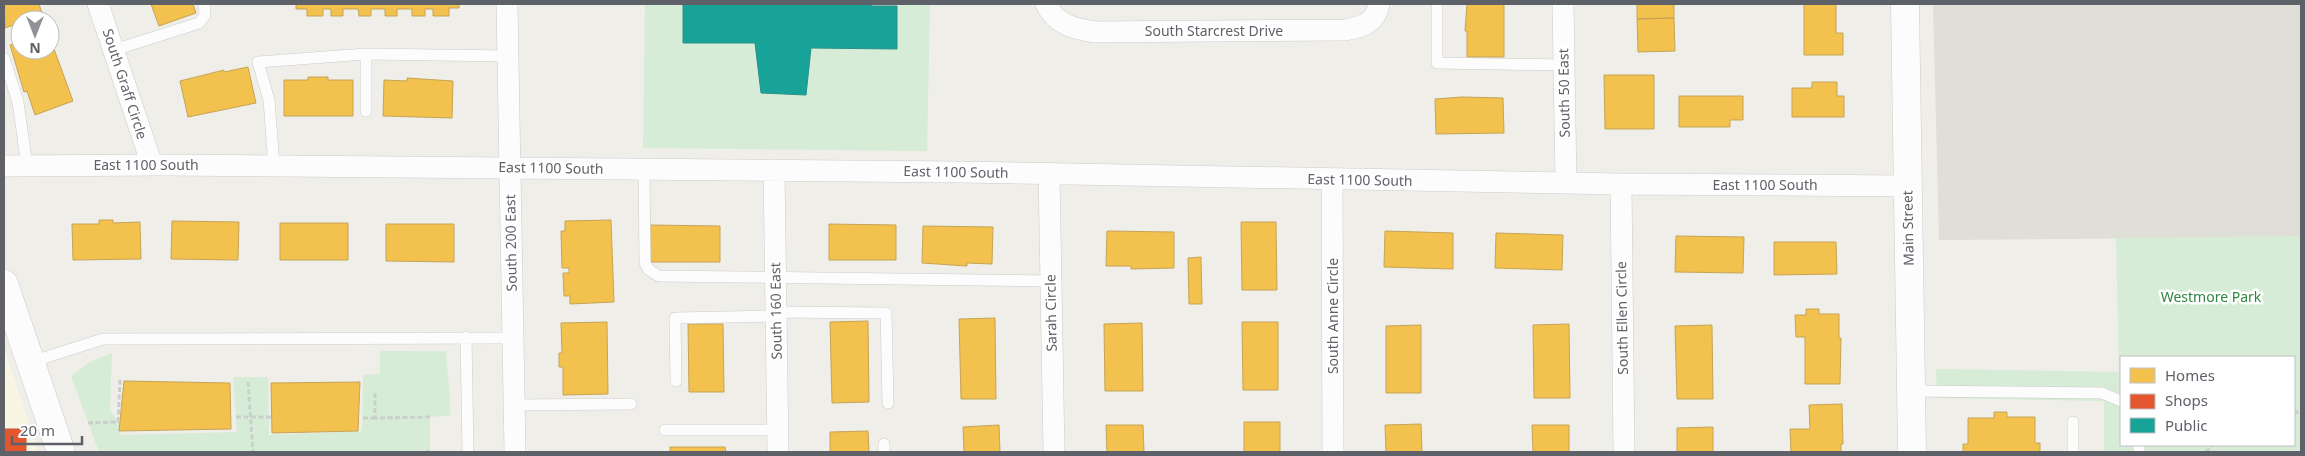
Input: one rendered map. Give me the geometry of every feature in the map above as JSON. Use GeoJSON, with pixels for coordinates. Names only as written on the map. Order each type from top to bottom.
{"type":"FeatureCollection","features":[{"type":"Feature","properties":{"kind":"street","name":"South Graff Circle"},"geometry":{"type":"LineString","coordinates":[[98,4],[152,165]]}},
{"type":"Feature","properties":{"kind":"street","name":"South 200 East"},"geometry":{"type":"LineString","coordinates":[[507,4],[515,452]]}},
{"type":"Feature","properties":{"kind":"street","name":"South Starcrest Drive"},"geometry":{"type":"LineString","coordinates":[[1046,4],[1055,18],[1070,28],[1095,32],[1345,30],[1364,26],[1378,12],[1380,4]]}},
{"type":"Feature","properties":{"kind":"street","name":"South 50 East"},"geometry":{"type":"LineString","coordinates":[[1563,4],[1566,182]]}},
{"type":"Feature","properties":{"kind":"street","name":"Main Street"},"geometry":{"type":"LineString","coordinates":[[1905,4],[1912,452]]}},
{"type":"Feature","properties":{"kind":"street","name":"East 1100 South"},"geometry":{"type":"LineString","coordinates":[[4,166],[510,167],[1049,173],[1621,184],[1907,186]]}},
{"type":"Feature","properties":{"kind":"street","name":"South 160 East"},"geometry":{"type":"LineString","coordinates":[[774,170],[778,452]]}},
{"type":"Feature","properties":{"kind":"street","name":"Sarah Circle"},"geometry":{"type":"LineString","coordinates":[[1049,173],[1054,452]]}},
{"type":"Feature","properties":{"kind":"street","name":"South Anne Circle"},"geometry":{"type":"LineString","coordinates":[[1332,179],[1333,452]]}},
{"type":"Feature","properties":{"kind":"street","name":"South Ellen Circle"},"geometry":{"type":"LineString","coordinates":[[1621,184],[1624,452]]}},
{"type":"Feature","properties":{"kind":"street"},"geometry":{"type":"LineString","coordinates":[[6,299],[31,362],[61,452]]}},
{"type":"Feature","properties":{"kind":"lane"},"geometry":{"type":"LineString","coordinates":[[114,50],[199,23],[205,15],[204,4]]}},
{"type":"Feature","properties":{"kind":"lane"},"geometry":{"type":"LineString","coordinates":[[1437,4],[1437,63],[1564,65]]}},
{"type":"Feature","properties":{"kind":"lane"},"geometry":{"type":"LineString","coordinates":[[274,166],[269,100],[258,62],[366,54],[509,56]]}},
{"type":"Feature","properties":{"kind":"lane"},"geometry":{"type":"LineString","coordinates":[[366,54],[366,111]]}},
{"type":"Feature","properties":{"kind":"lane"},"geometry":{"type":"LineString","coordinates":[[4,58],[18,102],[27,166]]}},
{"type":"Feature","properties":{"kind":"lane"},"geometry":{"type":"LineString","coordinates":[[644,169],[645,263],[649,270],[659,276],[776,276],[1051,282]]}},
{"type":"Feature","properties":{"kind":"lane"},"geometry":{"type":"LineString","coordinates":[[676,381],[675,318],[776,314],[886,313],[888,403]]}},
{"type":"Feature","properties":{"kind":"lane"},"geometry":{"type":"LineString","coordinates":[[466,337],[468,452]]}},
{"type":"Feature","properties":{"kind":"lane"},"geometry":{"type":"LineString","coordinates":[[31,362],[103,340],[513,338]]}},
{"type":"Feature","properties":{"kind":"lane"},"geometry":{"type":"LineString","coordinates":[[1910,391],[2102,392],[2120,401]]}},
{"type":"Feature","properties":{"kind":"lane"},"geometry":{"type":"LineString","coordinates":[[514,405],[631,404]]}},
{"type":"Feature","properties":{"kind":"lane"},"geometry":{"type":"LineString","coordinates":[[2073,422],[2073,452]]}},
{"type":"Feature","properties":{"kind":"lane"},"geometry":{"type":"LineString","coordinates":[[665,430],[778,430]]}},
{"type":"Feature","properties":{"kind":"path"},"geometry":{"type":"LineString","coordinates":[[88,424],[118,422],[120,379]]}},
{"type":"Feature","properties":{"kind":"path"},"geometry":{"type":"LineString","coordinates":[[248,382],[253,452]]}},
{"type":"Feature","properties":{"kind":"path"},"geometry":{"type":"LineString","coordinates":[[375,393],[375,418]]}},
{"type":"Feature","properties":{"kind":"path"},"geometry":{"type":"LineString","coordinates":[[236,417],[272,417]]}},
{"type":"Feature","properties":{"kind":"path"},"geometry":{"type":"LineString","coordinates":[[363,418],[430,417]]}},
{"type":"Feature","properties":{"kind":"path"},"geometry":{"type":"LineString","coordinates":[[426,452],[430,450]]}},
{"type":"Feature","properties":{"kind":"shaded area"},"geometry":{"type":"Polygon","coordinates":[[[1933,4],[2301,4],[2301,237],[1939,240],[1933,4]]]}},
{"type":"Feature","properties":{"kind":"shaded area"},"geometry":{"type":"Polygon","coordinates":[[[4,348],[38,452],[4,452],[4,348]]]}},
{"type":"Feature","properties":{"kind":"green space"},"geometry":{"type":"Polygon","coordinates":[[[645,4],[930,4],[927,151],[643,148],[645,4]]]}},
{"type":"Feature","properties":{"kind":"green space","name":"Westmore Park"},"geometry":{"type":"Polygon","coordinates":[[[2301,236],[2301,452],[2104,452],[2104,401],[1937,398],[1936,369],[2119,372],[2116,238],[2301,236]]]}},
{"type":"Feature","properties":{"kind":"green space"},"geometry":{"type":"Polygon","coordinates":[[[380,351],[446,351],[451,415],[430,417],[430,452],[99,452],[71,376],[90,362],[112,353],[110,410],[118,422],[121,435],[237,432],[233,377],[268,377],[269,435],[362,431],[363,375],[380,374],[380,351]]]}},
{"type":"Feature","properties":{"kind":"building: Homes"},"geometry":{"type":"Polygon","coordinates":[[[4,4],[39,4],[41,10],[10,10],[10,26],[5,28],[4,4]]]}},
{"type":"Feature","properties":{"kind":"building: Homes"},"geometry":{"type":"Polygon","coordinates":[[[151,4],[193,4],[196,13],[159,26],[151,4]]]}},
{"type":"Feature","properties":{"kind":"building: Homes"},"geometry":{"type":"Polygon","coordinates":[[[296,4],[459,4],[459,8],[449,8],[449,16],[433,16],[433,9],[425,9],[425,16],[412,16],[412,9],[397,9],[397,16],[385,16],[385,9],[371,9],[371,16],[359,16],[358,9],[343,9],[343,16],[331,16],[331,9],[323,9],[323,16],[307,16],[307,9],[296,9],[296,4]]]}},
{"type":"Feature","properties":{"kind":"building: Homes"},"geometry":{"type":"Polygon","coordinates":[[[1467,4],[1504,4],[1504,57],[1467,57],[1467,31],[1465,31],[1467,4]]]}},
{"type":"Feature","properties":{"kind":"building: Homes"},"geometry":{"type":"Polygon","coordinates":[[[1637,4],[1674,4],[1674,18],[1637,19],[1637,4]]]}},
{"type":"Feature","properties":{"kind":"building: Homes"},"geometry":{"type":"Polygon","coordinates":[[[1804,4],[1836,4],[1836,33],[1843,33],[1843,55],[1804,55],[1804,4]]]}},
{"type":"Feature","properties":{"kind":"building: Homes"},"geometry":{"type":"Polygon","coordinates":[[[1674,18],[1675,51],[1638,52],[1637,19],[1674,18]]]}},
{"type":"Feature","properties":{"kind":"building: Homes"},"geometry":{"type":"Polygon","coordinates":[[[14,60],[58,60],[73,101],[35,115],[27,91],[24,92],[14,60]]]}},
{"type":"Feature","properties":{"kind":"building: Homes"},"geometry":{"type":"Polygon","coordinates":[[[248,67],[256,103],[188,117],[180,81],[224,70],[224,72],[248,67]]]}},
{"type":"Feature","properties":{"kind":"building: Homes"},"geometry":{"type":"Polygon","coordinates":[[[1604,75],[1654,75],[1654,129],[1605,129],[1604,75]]]}},
{"type":"Feature","properties":{"kind":"building: Homes"},"geometry":{"type":"Polygon","coordinates":[[[308,77],[328,77],[328,80],[353,80],[353,116],[284,116],[284,80],[308,80],[308,77]]]}},
{"type":"Feature","properties":{"kind":"building: Homes"},"geometry":{"type":"Polygon","coordinates":[[[407,78],[453,81],[452,118],[383,116],[384,80],[407,81],[407,78]]]}},
{"type":"Feature","properties":{"kind":"building: Homes"},"geometry":{"type":"Polygon","coordinates":[[[1812,82],[1837,82],[1837,96],[1844,96],[1844,117],[1792,117],[1792,88],[1812,88],[1812,82]]]}},
{"type":"Feature","properties":{"kind":"building: Homes"},"geometry":{"type":"Polygon","coordinates":[[[1679,96],[1743,96],[1743,120],[1730,120],[1730,127],[1679,127],[1679,96]]]}},
{"type":"Feature","properties":{"kind":"building: Homes"},"geometry":{"type":"Polygon","coordinates":[[[1462,97],[1503,98],[1504,133],[1436,134],[1435,99],[1462,97]]]}},
{"type":"Feature","properties":{"kind":"building: Homes"},"geometry":{"type":"Polygon","coordinates":[[[99,220],[113,220],[113,223],[140,222],[141,259],[73,260],[72,224],[99,224],[99,220]]]}},
{"type":"Feature","properties":{"kind":"building: Homes"},"geometry":{"type":"Polygon","coordinates":[[[611,220],[614,302],[570,304],[570,296],[564,296],[563,273],[569,273],[569,268],[562,268],[561,231],[565,231],[565,221],[611,220]]]}},
{"type":"Feature","properties":{"kind":"building: Homes"},"geometry":{"type":"Polygon","coordinates":[[[172,221],[239,222],[238,260],[171,259],[172,221]]]}},
{"type":"Feature","properties":{"kind":"building: Homes"},"geometry":{"type":"Polygon","coordinates":[[[1241,222],[1276,222],[1277,290],[1242,290],[1241,222]]]}},
{"type":"Feature","properties":{"kind":"building: Homes"},"geometry":{"type":"Polygon","coordinates":[[[280,223],[348,223],[348,260],[280,260],[280,223]]]}},
{"type":"Feature","properties":{"kind":"building: Homes"},"geometry":{"type":"Polygon","coordinates":[[[386,224],[454,224],[454,262],[386,261],[386,224]]]}},
{"type":"Feature","properties":{"kind":"building: Homes"},"geometry":{"type":"Polygon","coordinates":[[[829,224],[896,225],[896,260],[829,260],[829,224]]]}},
{"type":"Feature","properties":{"kind":"building: Homes"},"geometry":{"type":"Polygon","coordinates":[[[647,225],[720,226],[720,262],[647,262],[647,225]]]}},
{"type":"Feature","properties":{"kind":"building: Homes"},"geometry":{"type":"Polygon","coordinates":[[[923,226],[993,227],[992,264],[967,263],[967,266],[922,263],[923,226]]]}},
{"type":"Feature","properties":{"kind":"building: Homes"},"geometry":{"type":"Polygon","coordinates":[[[1107,231],[1174,232],[1174,268],[1131,269],[1131,266],[1106,266],[1107,231]]]}},
{"type":"Feature","properties":{"kind":"building: Homes"},"geometry":{"type":"Polygon","coordinates":[[[1385,231],[1453,233],[1453,269],[1384,267],[1385,231]]]}},
{"type":"Feature","properties":{"kind":"building: Homes"},"geometry":{"type":"Polygon","coordinates":[[[1496,233],[1563,235],[1562,270],[1495,268],[1496,233]]]}},
{"type":"Feature","properties":{"kind":"building: Homes"},"geometry":{"type":"Polygon","coordinates":[[[1676,236],[1744,237],[1743,273],[1675,272],[1676,236]]]}},
{"type":"Feature","properties":{"kind":"building: Homes"},"geometry":{"type":"Polygon","coordinates":[[[1774,242],[1836,242],[1837,274],[1774,275],[1774,242]]]}},
{"type":"Feature","properties":{"kind":"building: Homes"},"geometry":{"type":"Polygon","coordinates":[[[1201,257],[1202,304],[1189,304],[1188,258],[1201,257]]]}},
{"type":"Feature","properties":{"kind":"building: Homes"},"geometry":{"type":"Polygon","coordinates":[[[1806,309],[1819,309],[1819,314],[1839,314],[1839,338],[1841,338],[1840,384],[1805,384],[1805,337],[1796,337],[1795,315],[1806,315],[1806,309]]]}},
{"type":"Feature","properties":{"kind":"building: Homes"},"geometry":{"type":"Polygon","coordinates":[[[995,318],[996,399],[961,399],[959,319],[995,318]]]}},
{"type":"Feature","properties":{"kind":"building: Homes"},"geometry":{"type":"Polygon","coordinates":[[[868,321],[869,402],[832,403],[830,322],[868,321]]]}},
{"type":"Feature","properties":{"kind":"building: Homes"},"geometry":{"type":"Polygon","coordinates":[[[607,322],[608,394],[563,395],[563,367],[559,367],[559,353],[562,353],[561,323],[607,322]]]}},
{"type":"Feature","properties":{"kind":"building: Homes"},"geometry":{"type":"Polygon","coordinates":[[[1242,322],[1278,322],[1278,390],[1243,390],[1242,322]]]}},
{"type":"Feature","properties":{"kind":"building: Homes"},"geometry":{"type":"Polygon","coordinates":[[[1142,323],[1143,391],[1105,391],[1104,324],[1142,323]]]}},
{"type":"Feature","properties":{"kind":"building: Homes"},"geometry":{"type":"Polygon","coordinates":[[[688,324],[723,324],[724,392],[689,392],[688,324]]]}},
{"type":"Feature","properties":{"kind":"building: Homes"},"geometry":{"type":"Polygon","coordinates":[[[1569,324],[1570,398],[1534,398],[1533,325],[1569,324]]]}},
{"type":"Feature","properties":{"kind":"building: Homes"},"geometry":{"type":"Polygon","coordinates":[[[1421,325],[1421,393],[1386,393],[1386,326],[1421,325]]]}},
{"type":"Feature","properties":{"kind":"building: Homes"},"geometry":{"type":"Polygon","coordinates":[[[1712,325],[1713,399],[1677,399],[1675,326],[1712,325]]]}},
{"type":"Feature","properties":{"kind":"building: Homes"},"geometry":{"type":"Polygon","coordinates":[[[124,381],[230,383],[231,429],[119,431],[124,381]]]}},
{"type":"Feature","properties":{"kind":"building: Homes"},"geometry":{"type":"Polygon","coordinates":[[[360,382],[358,431],[272,433],[271,383],[360,382]]]}},
{"type":"Feature","properties":{"kind":"building: Homes"},"geometry":{"type":"Polygon","coordinates":[[[1842,404],[1843,444],[1841,444],[1841,452],[1791,452],[1790,429],[1810,429],[1809,405],[1842,404]]]}},
{"type":"Feature","properties":{"kind":"building: Homes"},"geometry":{"type":"Polygon","coordinates":[[[1994,412],[2007,412],[2007,417],[2035,417],[2035,443],[2040,443],[2040,452],[1963,452],[1963,444],[1968,444],[1968,418],[1994,418],[1994,412]]]}},
{"type":"Feature","properties":{"kind":"building: Homes"},"geometry":{"type":"Polygon","coordinates":[[[1244,422],[1280,422],[1280,452],[1244,452],[1244,422]]]}},
{"type":"Feature","properties":{"kind":"building: Homes"},"geometry":{"type":"Polygon","coordinates":[[[1421,424],[1422,452],[1386,452],[1385,425],[1421,424]]]}},
{"type":"Feature","properties":{"kind":"building: Homes"},"geometry":{"type":"Polygon","coordinates":[[[999,425],[1000,452],[964,452],[963,427],[999,425]]]}},
{"type":"Feature","properties":{"kind":"building: Homes"},"geometry":{"type":"Polygon","coordinates":[[[1106,425],[1143,425],[1144,452],[1107,452],[1106,425]]]}},
{"type":"Feature","properties":{"kind":"building: Homes"},"geometry":{"type":"Polygon","coordinates":[[[1532,425],[1569,425],[1569,452],[1533,452],[1532,425]]]}},
{"type":"Feature","properties":{"kind":"building: Homes"},"geometry":{"type":"Polygon","coordinates":[[[1713,427],[1713,452],[1677,452],[1677,428],[1713,427]]]}},
{"type":"Feature","properties":{"kind":"building: Homes"},"geometry":{"type":"Polygon","coordinates":[[[868,431],[869,452],[830,452],[830,432],[868,431]]]}},
{"type":"Feature","properties":{"kind":"building: Homes"},"geometry":{"type":"Polygon","coordinates":[[[670,447],[725,447],[726,452],[670,452],[670,447]]]}},
{"type":"Feature","properties":{"kind":"building: Shops"},"geometry":{"type":"Polygon","coordinates":[[[4,429],[26,429],[26,452],[4,452],[4,429]]]}},
{"type":"Feature","properties":{"kind":"building: Public"},"geometry":{"type":"Polygon","coordinates":[[[683,4],[871,4],[871,6],[897,6],[897,49],[811,48],[806,95],[761,93],[755,43],[683,43],[683,4]]]}}]}
